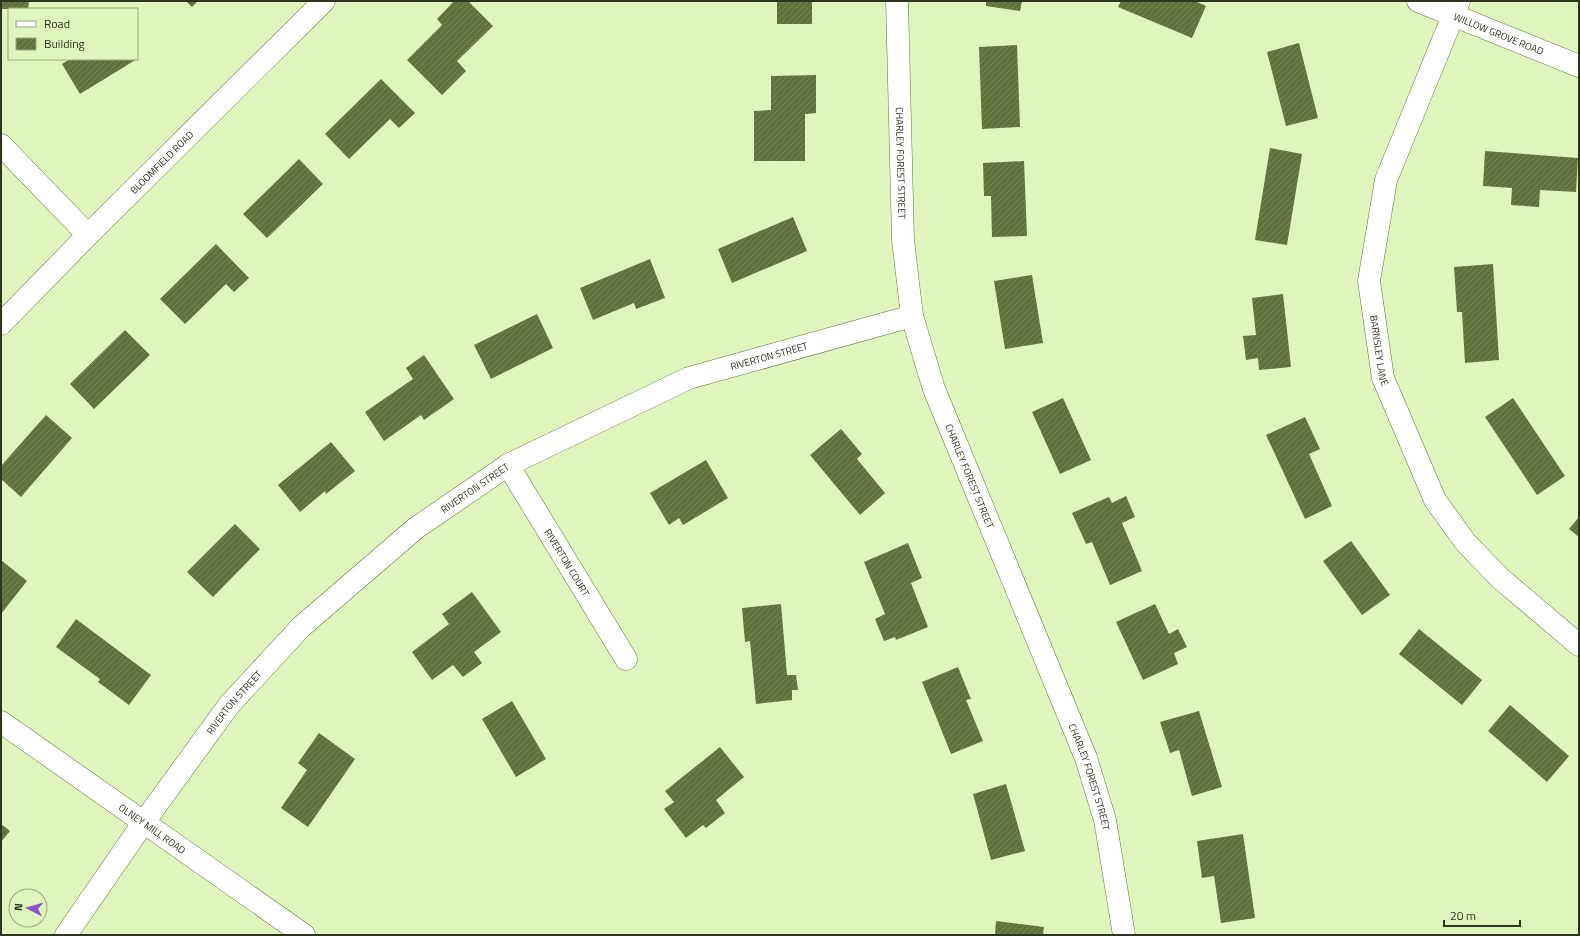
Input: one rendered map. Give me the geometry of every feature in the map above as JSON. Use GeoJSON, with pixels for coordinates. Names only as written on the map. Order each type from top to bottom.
{"type":"FeatureCollection","features":[{"type":"Feature","properties":{"kind":"street","name":"BLOOMFIELD ROAD"},"geometry":{"type":"LineString","coordinates":[[1,324],[88,234],[324,1]]}},
{"type":"Feature","properties":{"kind":"street","name":"CHARLEY FOREST STREET"},"geometry":{"type":"LineString","coordinates":[[897,1],[902,240],[912,316],[934,389],[1086,758],[1105,820],[1124,935]]}},
{"type":"Feature","properties":{"kind":"street","name":"WILLOW GROVE ROAD"},"geometry":{"type":"LineString","coordinates":[[1418,1],[1456,8],[1579,66]]}},
{"type":"Feature","properties":{"kind":"street","name":"BARNSLEY LANE"},"geometry":{"type":"LineString","coordinates":[[1456,8],[1386,180],[1369,281],[1383,378],[1435,500],[1466,543],[1501,579],[1579,645]]}},
{"type":"Feature","properties":{"kind":"street"},"geometry":{"type":"LineString","coordinates":[[1,145],[88,234]]}},
{"type":"Feature","properties":{"kind":"street","name":"RIVERTON STREET"},"geometry":{"type":"LineString","coordinates":[[144,822],[229,705],[300,627],[416,528],[508,465],[689,378],[912,316]]}},
{"type":"Feature","properties":{"kind":"street","name":"RIVERTON COURT"},"geometry":{"type":"LineString","coordinates":[[508,465],[626,659]]}},
{"type":"Feature","properties":{"kind":"street","name":"OLNEY MILL ROAD"},"geometry":{"type":"LineString","coordinates":[[1,722],[304,935]]}},
{"type":"Feature","properties":{"kind":"street"},"geometry":{"type":"LineString","coordinates":[[66,935],[144,822]]}},
{"type":"Feature","properties":{"kind":"building"},"geometry":{"type":"Polygon","coordinates":[[[1,1],[29,1],[28,8],[1,9],[1,1]]]}},
{"type":"Feature","properties":{"kind":"building"},"geometry":{"type":"Polygon","coordinates":[[[186,1],[198,1],[192,7],[186,1]]]}},
{"type":"Feature","properties":{"kind":"building"},"geometry":{"type":"Polygon","coordinates":[[[454,1],[468,1],[493,26],[457,61],[466,71],[442,95],[407,60],[442,25],[437,19],[454,1]]]}},
{"type":"Feature","properties":{"kind":"building"},"geometry":{"type":"Polygon","coordinates":[[[777,1],[812,1],[812,24],[777,24],[777,1]]]}},
{"type":"Feature","properties":{"kind":"building"},"geometry":{"type":"Polygon","coordinates":[[[986,1],[1022,1],[1020,11],[986,6],[986,1]]]}},
{"type":"Feature","properties":{"kind":"building"},"geometry":{"type":"Polygon","coordinates":[[[1121,1],[1195,1],[1206,6],[1192,38],[1118,7],[1121,1]]]}},
{"type":"Feature","properties":{"kind":"building"},"geometry":{"type":"Polygon","coordinates":[[[1299,43],[1318,118],[1286,126],[1267,52],[1299,43]]]}},
{"type":"Feature","properties":{"kind":"building"},"geometry":{"type":"Polygon","coordinates":[[[1017,45],[1020,127],[982,129],[979,47],[1017,45]]]}},
{"type":"Feature","properties":{"kind":"building"},"geometry":{"type":"Polygon","coordinates":[[[68,60],[135,60],[80,94],[62,64],[68,60]]]}},
{"type":"Feature","properties":{"kind":"building"},"geometry":{"type":"Polygon","coordinates":[[[816,75],[816,113],[805,114],[805,161],[754,161],[754,111],[771,110],[771,76],[816,75]]]}},
{"type":"Feature","properties":{"kind":"building"},"geometry":{"type":"Polygon","coordinates":[[[381,79],[415,113],[399,128],[390,119],[349,159],[325,134],[381,79]]]}},
{"type":"Feature","properties":{"kind":"building"},"geometry":{"type":"Polygon","coordinates":[[[1270,148],[1302,154],[1287,245],[1255,240],[1270,148]]]}},
{"type":"Feature","properties":{"kind":"building"},"geometry":{"type":"Polygon","coordinates":[[[1485,151],[1578,158],[1576,192],[1540,190],[1539,207],[1511,205],[1512,188],[1483,186],[1485,151]]]}},
{"type":"Feature","properties":{"kind":"building"},"geometry":{"type":"Polygon","coordinates":[[[299,159],[323,184],[267,238],[243,214],[299,159]]]}},
{"type":"Feature","properties":{"kind":"building"},"geometry":{"type":"Polygon","coordinates":[[[1024,161],[1027,236],[992,237],[991,196],[984,196],[983,163],[1024,161]]]}},
{"type":"Feature","properties":{"kind":"building"},"geometry":{"type":"Polygon","coordinates":[[[793,217],[807,251],[732,283],[718,249],[793,217]]]}},
{"type":"Feature","properties":{"kind":"building"},"geometry":{"type":"Polygon","coordinates":[[[216,244],[249,278],[234,292],[226,284],[185,324],[160,299],[216,244]]]}},
{"type":"Feature","properties":{"kind":"building"},"geometry":{"type":"Polygon","coordinates":[[[650,259],[665,298],[636,309],[634,303],[593,320],[580,288],[650,259]]]}},
{"type":"Feature","properties":{"kind":"building"},"geometry":{"type":"Polygon","coordinates":[[[1493,264],[1499,360],[1465,363],[1462,312],[1457,312],[1454,267],[1493,264]]]}},
{"type":"Feature","properties":{"kind":"building"},"geometry":{"type":"Polygon","coordinates":[[[1032,275],[1043,343],[1005,349],[994,281],[1032,275]]]}},
{"type":"Feature","properties":{"kind":"building"},"geometry":{"type":"Polygon","coordinates":[[[1283,294],[1291,367],[1259,370],[1258,358],[1246,360],[1243,336],[1256,335],[1252,298],[1283,294]]]}},
{"type":"Feature","properties":{"kind":"building"},"geometry":{"type":"Polygon","coordinates":[[[537,314],[553,348],[491,379],[474,345],[537,314]]]}},
{"type":"Feature","properties":{"kind":"building"},"geometry":{"type":"Polygon","coordinates":[[[125,330],[150,355],[94,409],[70,384],[125,330]]]}},
{"type":"Feature","properties":{"kind":"building"},"geometry":{"type":"Polygon","coordinates":[[[424,355],[454,399],[424,420],[421,415],[384,441],[365,412],[413,379],[406,368],[424,355]]]}},
{"type":"Feature","properties":{"kind":"building"},"geometry":{"type":"Polygon","coordinates":[[[1063,398],[1091,460],[1060,474],[1032,412],[1063,398]]]}},
{"type":"Feature","properties":{"kind":"building"},"geometry":{"type":"Polygon","coordinates":[[[1513,398],[1565,476],[1537,495],[1485,417],[1513,398]]]}},
{"type":"Feature","properties":{"kind":"building"},"geometry":{"type":"Polygon","coordinates":[[[46,415],[72,438],[21,497],[1,479],[1,466],[46,415]]]}},
{"type":"Feature","properties":{"kind":"building"},"geometry":{"type":"Polygon","coordinates":[[[1305,417],[1320,449],[1309,454],[1332,506],[1305,519],[1266,435],[1305,417]]]}},
{"type":"Feature","properties":{"kind":"building"},"geometry":{"type":"Polygon","coordinates":[[[841,429],[862,454],[857,459],[885,493],[860,515],[810,455],[841,429]]]}},
{"type":"Feature","properties":{"kind":"building"},"geometry":{"type":"Polygon","coordinates":[[[331,442],[355,471],[326,494],[325,491],[300,512],[278,485],[331,442]]]}},
{"type":"Feature","properties":{"kind":"building"},"geometry":{"type":"Polygon","coordinates":[[[706,460],[728,498],[683,525],[679,518],[669,525],[650,493],[706,460]]]}},
{"type":"Feature","properties":{"kind":"building"},"geometry":{"type":"Polygon","coordinates":[[[1126,496],[1135,517],[1122,523],[1142,571],[1110,585],[1092,542],[1086,544],[1072,513],[1109,497],[1112,503],[1126,496]]]}},
{"type":"Feature","properties":{"kind":"building"},"geometry":{"type":"Polygon","coordinates":[[[1579,517],[1579,537],[1569,529],[1579,517]]]}},
{"type":"Feature","properties":{"kind":"building"},"geometry":{"type":"Polygon","coordinates":[[[235,524],[260,549],[213,597],[187,572],[235,524]]]}},
{"type":"Feature","properties":{"kind":"building"},"geometry":{"type":"Polygon","coordinates":[[[1351,541],[1390,595],[1362,615],[1323,561],[1351,541]]]}},
{"type":"Feature","properties":{"kind":"building"},"geometry":{"type":"Polygon","coordinates":[[[908,543],[922,578],[911,583],[928,627],[896,640],[895,637],[884,641],[875,619],[885,614],[864,562],[908,543]]]}},
{"type":"Feature","properties":{"kind":"building"},"geometry":{"type":"Polygon","coordinates":[[[1,560],[27,581],[1,614],[1,560]]]}},
{"type":"Feature","properties":{"kind":"building"},"geometry":{"type":"Polygon","coordinates":[[[472,592],[501,632],[474,652],[482,663],[463,677],[453,665],[432,680],[412,652],[449,624],[442,614],[472,592]]]}},
{"type":"Feature","properties":{"kind":"building"},"geometry":{"type":"Polygon","coordinates":[[[781,604],[787,675],[796,675],[798,690],[792,690],[792,700],[756,704],[750,641],[745,642],[742,608],[781,604]]]}},
{"type":"Feature","properties":{"kind":"building"},"geometry":{"type":"Polygon","coordinates":[[[1155,604],[1169,634],[1178,629],[1187,647],[1174,653],[1178,664],[1143,680],[1116,622],[1155,604]]]}},
{"type":"Feature","properties":{"kind":"building"},"geometry":{"type":"Polygon","coordinates":[[[76,619],[151,675],[129,705],[98,682],[100,679],[56,647],[76,619]]]}},
{"type":"Feature","properties":{"kind":"building"},"geometry":{"type":"Polygon","coordinates":[[[1419,629],[1482,680],[1462,705],[1399,654],[1419,629]]]}},
{"type":"Feature","properties":{"kind":"building"},"geometry":{"type":"Polygon","coordinates":[[[958,667],[971,699],[966,700],[983,741],[951,754],[922,682],[958,667]]]}},
{"type":"Feature","properties":{"kind":"building"},"geometry":{"type":"Polygon","coordinates":[[[512,701],[546,759],[516,777],[482,719],[512,701]]]}},
{"type":"Feature","properties":{"kind":"building"},"geometry":{"type":"Polygon","coordinates":[[[1510,705],[1569,756],[1547,782],[1488,731],[1510,705]]]}},
{"type":"Feature","properties":{"kind":"building"},"geometry":{"type":"Polygon","coordinates":[[[1199,711],[1222,787],[1192,796],[1179,750],[1170,753],[1160,722],[1199,711]]]}},
{"type":"Feature","properties":{"kind":"building"},"geometry":{"type":"Polygon","coordinates":[[[319,733],[355,759],[308,827],[281,808],[307,770],[298,763],[319,733]]]}},
{"type":"Feature","properties":{"kind":"building"},"geometry":{"type":"Polygon","coordinates":[[[720,747],[744,777],[716,800],[725,813],[706,828],[703,825],[686,838],[664,809],[674,802],[665,791],[720,747]]]}},
{"type":"Feature","properties":{"kind":"building"},"geometry":{"type":"Polygon","coordinates":[[[1006,784],[1025,851],[991,860],[973,794],[1006,784]]]}},
{"type":"Feature","properties":{"kind":"building"},"geometry":{"type":"Polygon","coordinates":[[[1,824],[10,831],[1,842],[1,824]]]}},
{"type":"Feature","properties":{"kind":"building"},"geometry":{"type":"Polygon","coordinates":[[[1243,834],[1255,918],[1221,923],[1214,876],[1202,878],[1197,841],[1243,834]]]}},
{"type":"Feature","properties":{"kind":"building"},"geometry":{"type":"Polygon","coordinates":[[[996,921],[1044,927],[1043,935],[995,935],[996,921]]]}}]}
